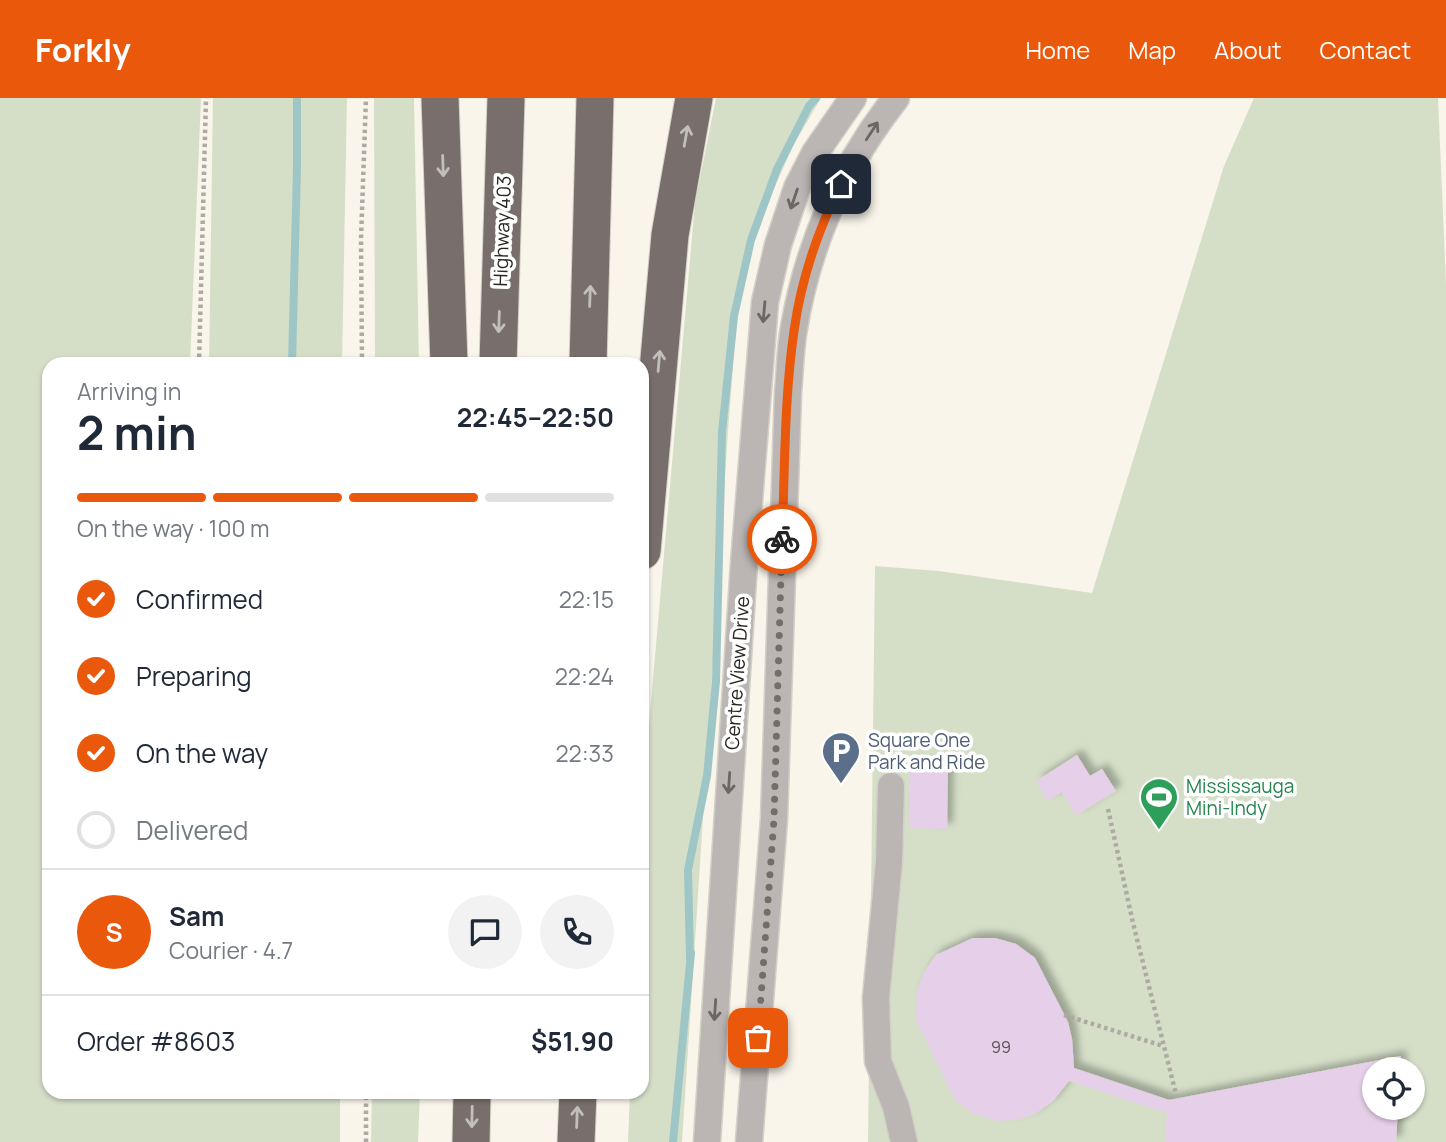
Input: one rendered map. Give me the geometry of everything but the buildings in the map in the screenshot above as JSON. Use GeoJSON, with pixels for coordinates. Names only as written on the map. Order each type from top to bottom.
{"type":"FeatureCollection","features":[{"type":"Feature","properties":{"kind":"highway"},"geometry":{"type":"LineString","coordinates":[[440,98],[449,357]]}},
{"type":"Feature","properties":{"kind":"highway","name":"Highway 403"},"geometry":{"type":"LineString","coordinates":[[498,357],[506,98]]}},
{"type":"Feature","properties":{"kind":"highway"},"geometry":{"type":"LineString","coordinates":[[588,357],[595,98]]}},
{"type":"Feature","properties":{"kind":"highway"},"geometry":{"type":"LineString","coordinates":[[649,472],[670,235],[694,98]]}},
{"type":"Feature","properties":{"kind":"highway"},"geometry":{"type":"LineString","coordinates":[[471,1142],[472,1099]]}},
{"type":"Feature","properties":{"kind":"highway"},"geometry":{"type":"LineString","coordinates":[[576,1142],[578,1099]]}},
{"type":"Feature","properties":{"kind":"street","name":"Centre View Drive"},"geometry":{"type":"LineString","coordinates":[[707,1142],[743,577],[765,302],[778,245],[797,188],[815,153],[853,98]]}},
{"type":"Feature","properties":{"kind":"street","name":"Centre View Drive"},"geometry":{"type":"LineString","coordinates":[[750,1142],[774,819],[788,393],[794,329],[805,276],[824,218],[873,127],[896,98]]}},
{"type":"Feature","properties":{"kind":"street"},"geometry":{"type":"LineString","coordinates":[[891,786],[888,862],[876,998],[878,1061],[896,1107],[904,1142]]}},
{"type":"Feature","properties":{"kind":"path"},"geometry":{"type":"LineString","coordinates":[[199,357],[206,98]]}},
{"type":"Feature","properties":{"kind":"path"},"geometry":{"type":"LineString","coordinates":[[362,357],[361,239],[366,98]]}},
{"type":"Feature","properties":{"kind":"path"},"geometry":{"type":"LineString","coordinates":[[1108,809],[1177,1098]]}},
{"type":"Feature","properties":{"kind":"path"},"geometry":{"type":"LineString","coordinates":[[1064,1015],[1164,1046]]}},
{"type":"Feature","properties":{"kind":"path"},"geometry":{"type":"LineString","coordinates":[[366,1099],[366,1142]]}},
{"type":"Feature","properties":{"kind":"green space"},"geometry":{"type":"Polygon","coordinates":[[[0,98],[201,98],[190,357],[42,357],[42,1099],[340,1099],[340,1142],[0,1142],[0,98]]]}},
{"type":"Feature","properties":{"kind":"green space"},"geometry":{"type":"Polygon","coordinates":[[[213,98],[347,98],[342,357],[209,357],[213,98]]]}},
{"type":"Feature","properties":{"kind":"green space"},"geometry":{"type":"Polygon","coordinates":[[[374,98],[414,98],[419,357],[375,357],[374,98]]]}},
{"type":"Feature","properties":{"kind":"green space"},"geometry":{"type":"Polygon","coordinates":[[[716,98],[821,98],[793,146],[757,227],[737,316],[682,1142],[628,1142],[630,1099],[649,1099],[649,724],[695,203],[716,98]]]}},
{"type":"Feature","properties":{"kind":"green space","name":"Mississauga Mini-Indy"},"geometry":{"type":"Polygon","coordinates":[[[1254,98],[1438,98],[1446,283],[1446,1142],[868,1142],[875,566],[939,571],[1092,593],[1224,166],[1254,98]]]}},
{"type":"Feature","properties":{"kind":"green space"},"geometry":{"type":"Polygon","coordinates":[[[372,1099],[420,1099],[418,1142],[371,1142],[372,1099]]]}},
{"type":"Feature","properties":{"kind":"waterway"},"geometry":{"type":"LineString","coordinates":[[292,357],[297,98]]}},
{"type":"Feature","properties":{"kind":"waterway"},"geometry":{"type":"LineString","coordinates":[[690,958],[688,870],[707,776],[716,681],[722,432],[734,316],[751,240],[777,169],[809,106],[816,98]]}},
{"type":"Feature","properties":{"kind":"waterway"},"geometry":{"type":"LineString","coordinates":[[673,1142],[691,953]]}},
{"type":"Feature","properties":{"kind":"way so far"},"geometry":{"type":"LineString","coordinates":[[758,1038],[774,819],[782,539]]}},
{"type":"Feature","properties":{"kind":"place","name":"Square One Park and Ride"},"geometry":{"type":"Point","coordinates":[841,785]}},
{"type":"Feature","properties":{"kind":"place","name":"Mississauga Mini-Indy"},"geometry":{"type":"Point","coordinates":[1159,831]}},
{"type":"Feature","properties":{"kind":"route"},"geometry":{"type":"LineString","coordinates":[[782,539],[788,393],[794,329],[805,276],[824,218],[841,184]]}}]}
